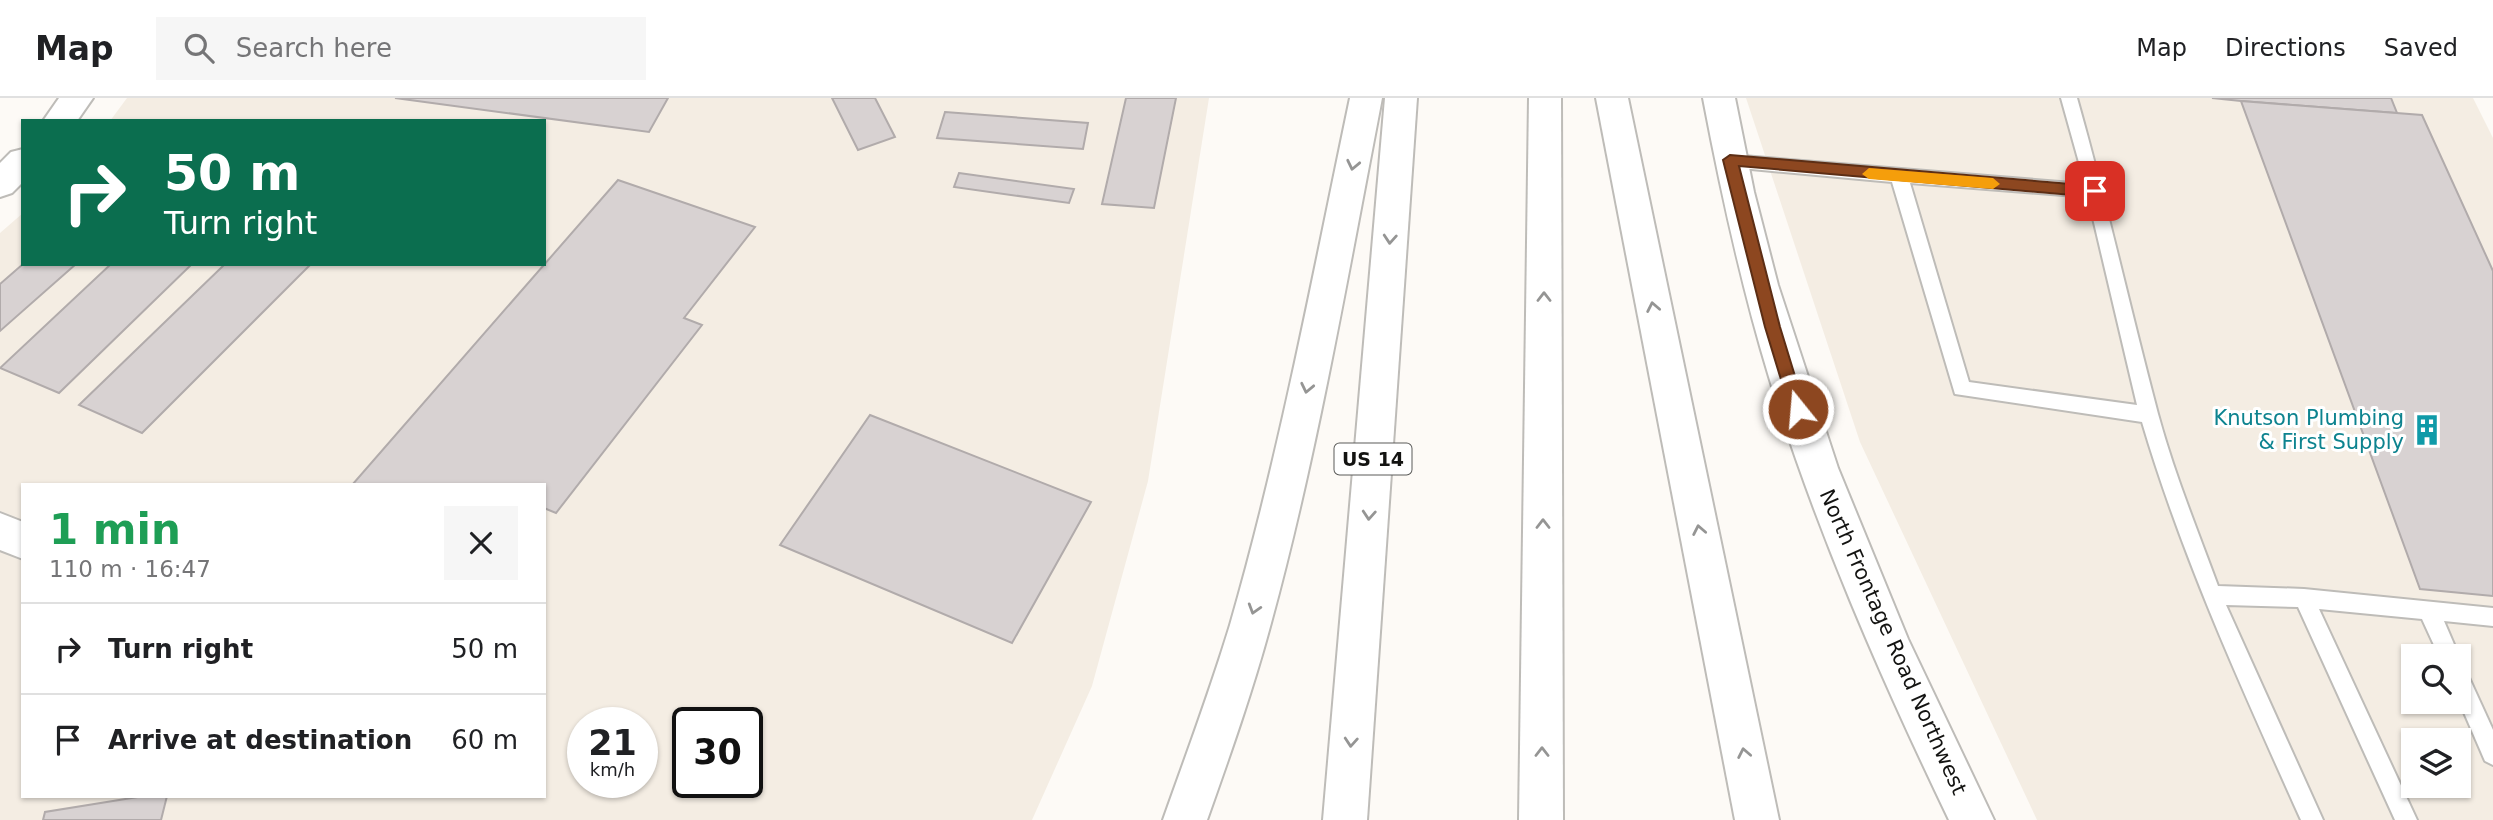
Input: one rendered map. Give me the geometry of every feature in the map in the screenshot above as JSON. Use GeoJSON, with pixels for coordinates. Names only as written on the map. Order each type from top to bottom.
{"type":"FeatureCollection","features":[{"type":"Feature","properties":{"kind":"main road"},"geometry":{"type":"LineString","coordinates":[[61,119],[77,98]]}},
{"type":"Feature","properties":{"kind":"main road"},"geometry":{"type":"LineString","coordinates":[[1185,820],[1227,697],[1273,534],[1297,433],[1367,98]]}},
{"type":"Feature","properties":{"kind":"main road","name":"US 14"},"geometry":{"type":"LineString","coordinates":[[1345,820],[1401,98]]}},
{"type":"Feature","properties":{"kind":"main road"},"geometry":{"type":"LineString","coordinates":[[1541,820],[1545,98]]}},
{"type":"Feature","properties":{"kind":"main road"},"geometry":{"type":"LineString","coordinates":[[1612,98],[1757,820]]}},
{"type":"Feature","properties":{"kind":"main road","name":"North Frontage Road Northwest"},"geometry":{"type":"LineString","coordinates":[[1719,98],[1730,160],[1772,327],[1826,490],[1900,668],[1972,820]]}},
{"type":"Feature","properties":{"kind":"main road"},"geometry":{"type":"LineString","coordinates":[[0,184],[21,163]]}},
{"type":"Feature","properties":{"kind":"main road"},"geometry":{"type":"LineString","coordinates":[[0,531],[21,540]]}},
{"type":"Feature","properties":{"kind":"lane"},"geometry":{"type":"LineString","coordinates":[[2069,98],[2095,191],[2149,415],[2168,478],[2211,595],[2312,820]]}},
{"type":"Feature","properties":{"kind":"lane"},"geometry":{"type":"LineString","coordinates":[[1730,160],[2095,191]]}},
{"type":"Feature","properties":{"kind":"lane"},"geometry":{"type":"LineString","coordinates":[[1899,176],[1962,389],[2149,415]]}},
{"type":"Feature","properties":{"kind":"lane"},"geometry":{"type":"LineString","coordinates":[[2211,595],[2304,598],[2493,617]]}},
{"type":"Feature","properties":{"kind":"lane"},"geometry":{"type":"LineString","coordinates":[[2304,598],[2406,820]]}},
{"type":"Feature","properties":{"kind":"lane"},"geometry":{"type":"LineString","coordinates":[[2429,611],[2444,644]]}},
{"type":"Feature","properties":{"kind":"lane"},"geometry":{"type":"LineString","coordinates":[[2471,705],[2493,754]]}},
{"type":"Feature","properties":{"kind":"shaded area"},"geometry":{"type":"Polygon","coordinates":[[[127,98],[1209,98],[1148,481],[1092,686],[1032,820],[0,820],[0,233],[21,215],[21,266],[546,266],[546,119],[111,119],[127,98]]]}},
{"type":"Feature","properties":{"kind":"shaded area"},"geometry":{"type":"Polygon","coordinates":[[[1746,98],[2473,98],[2493,138],[2493,820],[2037,820],[1860,442],[1746,98]]]}},
{"type":"Feature","properties":{"kind":"building"},"geometry":{"type":"Polygon","coordinates":[[[395,98],[668,98],[649,132],[395,98]]]}},
{"type":"Feature","properties":{"kind":"building"},"geometry":{"type":"Polygon","coordinates":[[[832,98],[875,98],[895,137],[858,150],[832,98]]]}},
{"type":"Feature","properties":{"kind":"building"},"geometry":{"type":"Polygon","coordinates":[[[1126,98],[1176,98],[1154,208],[1102,204],[1126,98]]]}},
{"type":"Feature","properties":{"kind":"building"},"geometry":{"type":"Polygon","coordinates":[[[2212,98],[2391,98],[2397,113],[2241,101],[2212,98]]]}},
{"type":"Feature","properties":{"kind":"building","name":"Knutson Plumbing & First Supply"},"geometry":{"type":"Polygon","coordinates":[[[2241,101],[2422,115],[2493,271],[2493,596],[2420,589],[2241,101]]]}},
{"type":"Feature","properties":{"kind":"building"},"geometry":{"type":"Polygon","coordinates":[[[945,112],[1088,123],[1083,149],[937,138],[945,112]]]}},
{"type":"Feature","properties":{"kind":"building"},"geometry":{"type":"Polygon","coordinates":[[[959,173],[1074,189],[1069,203],[954,187],[959,173]]]}},
{"type":"Feature","properties":{"kind":"building"},"geometry":{"type":"Polygon","coordinates":[[[618,180],[755,227],[684,318],[702,325],[556,513],[546,509],[546,483],[354,483],[543,266],[546,266],[546,263],[618,180]]]}},
{"type":"Feature","properties":{"kind":"building"},"geometry":{"type":"Polygon","coordinates":[[[21,266],[74,266],[0,331],[0,284],[21,266]]]}},
{"type":"Feature","properties":{"kind":"building"},"geometry":{"type":"Polygon","coordinates":[[[109,266],[190,266],[59,393],[0,368],[109,266]]]}},
{"type":"Feature","properties":{"kind":"building"},"geometry":{"type":"Polygon","coordinates":[[[223,266],[309,266],[142,433],[79,405],[223,266]]]}},
{"type":"Feature","properties":{"kind":"building"},"geometry":{"type":"Polygon","coordinates":[[[870,415],[1091,502],[1012,643],[780,545],[870,415]]]}},
{"type":"Feature","properties":{"kind":"building"},"geometry":{"type":"Polygon","coordinates":[[[132,798],[166,798],[161,820],[43,820],[45,812],[132,798]]]}},
{"type":"Feature","properties":{"kind":"slow traffic"},"geometry":{"type":"LineString","coordinates":[[1869,174],[1993,184]]}},
{"type":"Feature","properties":{"kind":"place","name":"Knutson Plumbing & First Supply"},"geometry":{"type":"Point","coordinates":[2427,430]}},
{"type":"Feature","properties":{"kind":"route"},"geometry":{"type":"LineString","coordinates":[[1798,409],[1772,327],[1730,160],[2095,191]]}}]}
